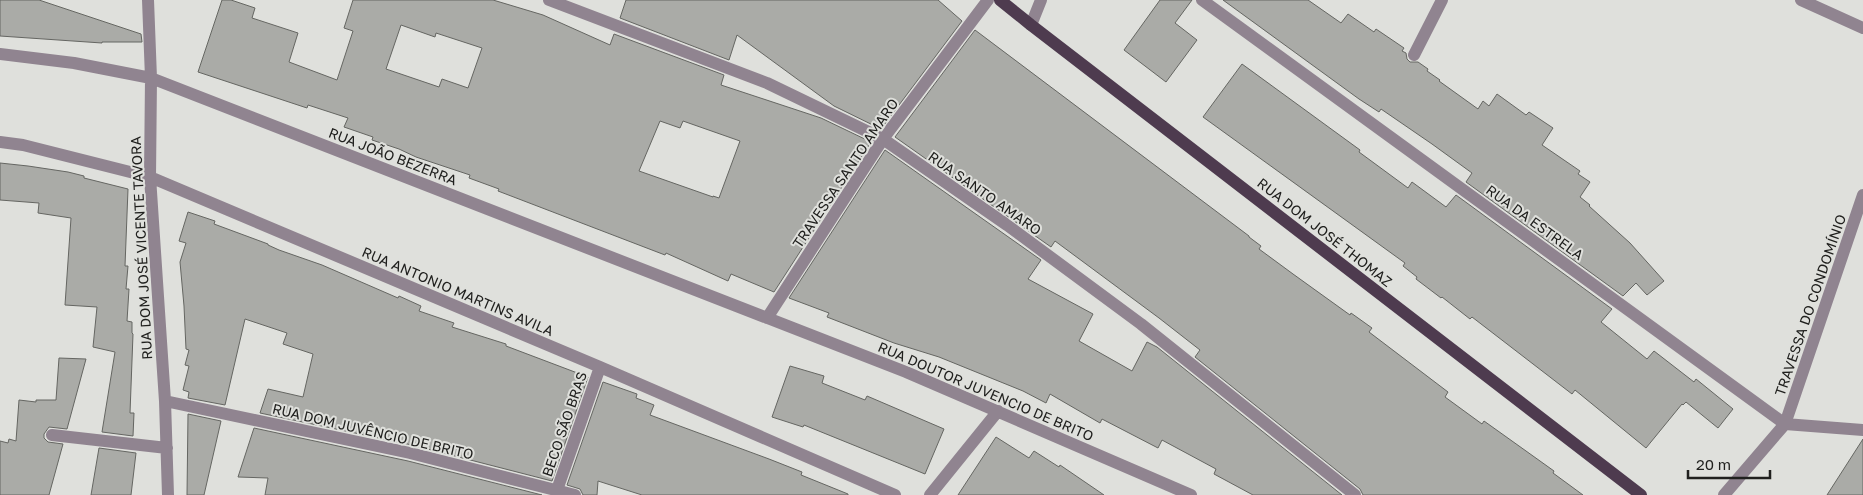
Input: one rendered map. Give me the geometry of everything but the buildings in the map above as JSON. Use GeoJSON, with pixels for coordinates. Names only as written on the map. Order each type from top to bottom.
{"type":"FeatureCollection","features":[{"type":"Feature","properties":{"kind":"main road","name":"RUA DOM JOSÉ THOMAZ"},"geometry":{"type":"LineString","coordinates":[[1000,0],[1031,26],[1636,491],[1647,495]]}},
{"type":"Feature","properties":{"kind":"street","name":"RUA DOM JOSÉ VICENTE TAVORA"},"geometry":{"type":"LineString","coordinates":[[148,0],[151,78],[150,177],[165,401],[168,495]]}},
{"type":"Feature","properties":{"kind":"street","name":"RUA SANTO AMARO"},"geometry":{"type":"LineString","coordinates":[[549,0],[767,83],[883,139],[1007,225],[1141,324],[1355,495]]}},
{"type":"Feature","properties":{"kind":"street","name":"TRAVESSA SANTO AMARO"},"geometry":{"type":"LineString","coordinates":[[767,318],[883,139],[988,0]]}},
{"type":"Feature","properties":{"kind":"street"},"geometry":{"type":"LineString","coordinates":[[1031,26],[1041,0]]}},
{"type":"Feature","properties":{"kind":"street","name":"RUA DA ESTRELA"},"geometry":{"type":"LineString","coordinates":[[1202,0],[1785,424]]}},
{"type":"Feature","properties":{"kind":"street"},"geometry":{"type":"LineString","coordinates":[[1414,56],[1442,0]]}},
{"type":"Feature","properties":{"kind":"street"},"geometry":{"type":"LineString","coordinates":[[1801,0],[1863,28]]}},
{"type":"Feature","properties":{"kind":"street","name":"RUA JOÃO BEZERRA"},"geometry":{"type":"LineString","coordinates":[[0,54],[74,64],[151,78],[767,318]]}},
{"type":"Feature","properties":{"kind":"street","name":"RUA ANTONIO MARTINS AVILA"},"geometry":{"type":"LineString","coordinates":[[0,142],[24,145],[150,177],[600,367],[896,495]]}},
{"type":"Feature","properties":{"kind":"street","name":"TRAVESSA DO CONDOMÍNIO"},"geometry":{"type":"LineString","coordinates":[[1785,424],[1863,195]]}},
{"type":"Feature","properties":{"kind":"street","name":"RUA DOUTOR JUVENCIO DE BRITO"},"geometry":{"type":"LineString","coordinates":[[767,318],[906,372],[1191,495]]}},
{"type":"Feature","properties":{"kind":"street","name":"BECO SÃO BRAS"},"geometry":{"type":"LineString","coordinates":[[557,490],[600,367]]}},
{"type":"Feature","properties":{"kind":"street","name":"RUA DOM JUVÊNCIO DE BRITO"},"geometry":{"type":"LineString","coordinates":[[165,401],[410,453],[575,495]]}},
{"type":"Feature","properties":{"kind":"street"},"geometry":{"type":"LineString","coordinates":[[930,495],[998,411]]}},
{"type":"Feature","properties":{"kind":"street"},"geometry":{"type":"LineString","coordinates":[[1724,495],[1785,424],[1863,430]]}},
{"type":"Feature","properties":{"kind":"street"},"geometry":{"type":"LineString","coordinates":[[52,435],[167,448]]}}]}
